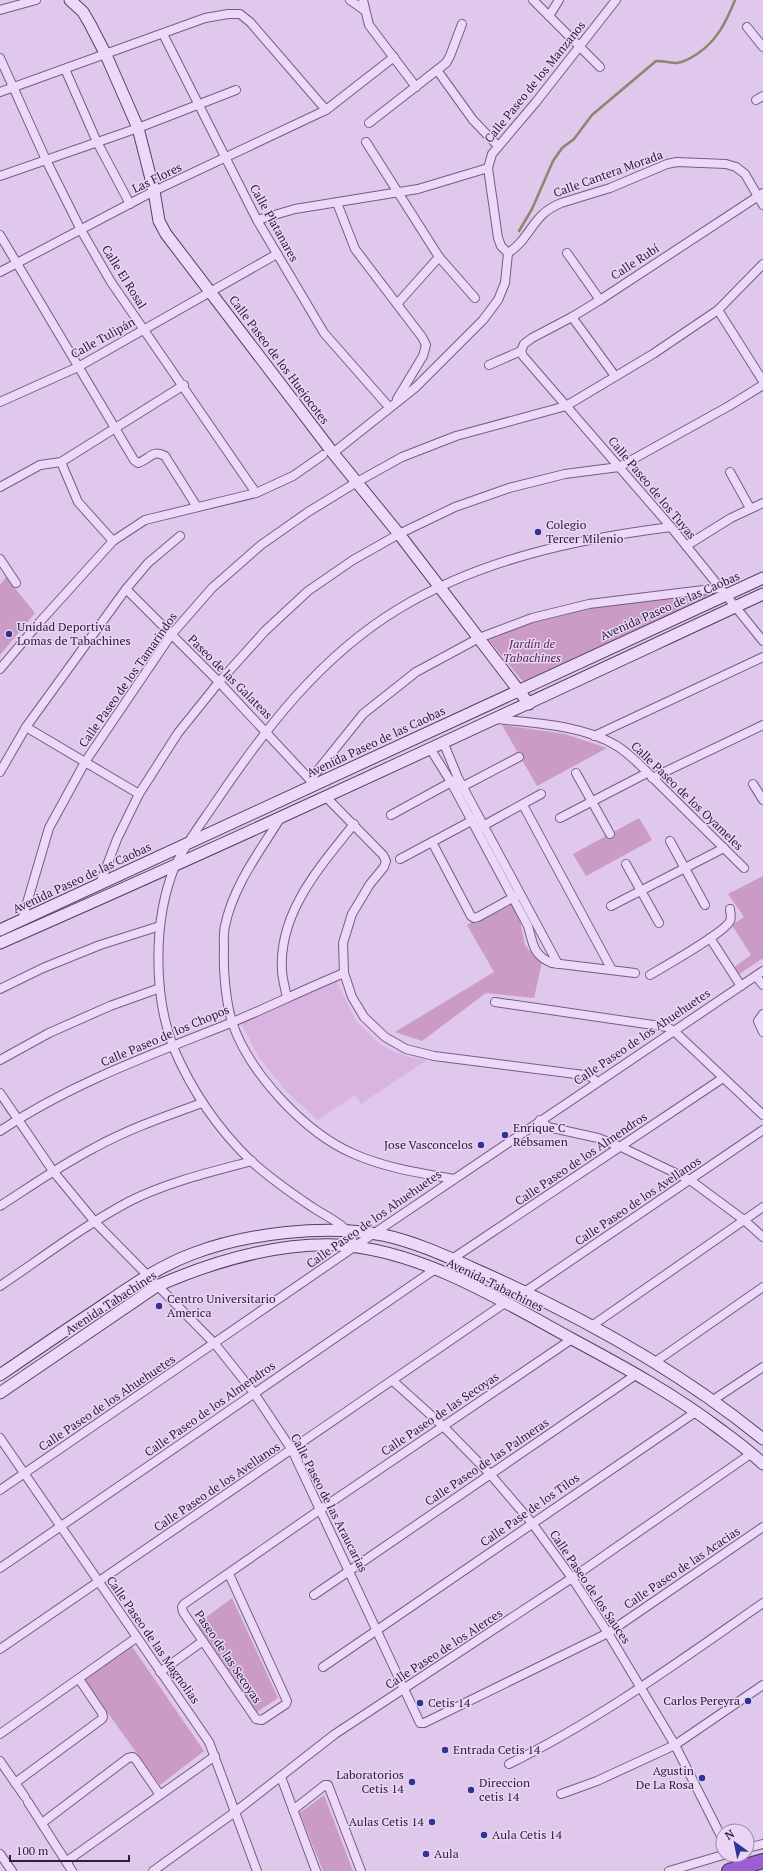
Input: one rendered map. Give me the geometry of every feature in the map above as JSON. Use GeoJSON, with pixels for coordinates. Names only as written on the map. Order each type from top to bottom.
{"type":"FeatureCollection","features":[{"type":"Feature","properties":{"kind":"highway"},"geometry":{"type":"LineString","coordinates":[[729,1871],[763,1861]]}},
{"type":"Feature","properties":{"kind":"street"},"geometry":{"type":"LineString","coordinates":[[0,10],[36,0]]}},
{"type":"Feature","properties":{"kind":"street","name":"Calle Paseo de los Huejocotes"},"geometry":{"type":"LineString","coordinates":[[70,0],[83,12],[106,55],[138,128],[154,192],[159,220],[166,234],[328,454],[357,482],[530,704]]}},
{"type":"Feature","properties":{"kind":"street"},"geometry":{"type":"LineString","coordinates":[[350,0],[364,10]]}},
{"type":"Feature","properties":{"kind":"street"},"geometry":{"type":"LineString","coordinates":[[363,0],[364,10],[369,25],[416,87]]}},
{"type":"Feature","properties":{"kind":"street"},"geometry":{"type":"LineString","coordinates":[[533,0],[600,67]]}},
{"type":"Feature","properties":{"kind":"street"},"geometry":{"type":"LineString","coordinates":[[549,16],[559,0]]}},
{"type":"Feature","properties":{"kind":"street","name":"Calle Paseo de los Manzanos"},"geometry":{"type":"LineString","coordinates":[[508,253],[501,246],[498,238],[488,168],[492,154],[536,102],[578,46],[616,0]]}},
{"type":"Feature","properties":{"kind":"street"},"geometry":{"type":"LineString","coordinates":[[0,92],[205,18],[228,14],[240,14],[250,22],[326,110]]}},
{"type":"Feature","properties":{"kind":"street"},"geometry":{"type":"LineString","coordinates":[[369,123],[446,63],[462,24]]}},
{"type":"Feature","properties":{"kind":"street"},"geometry":{"type":"LineString","coordinates":[[746,27],[763,47]]}},
{"type":"Feature","properties":{"kind":"street","name":"Calle Platanares"},"geometry":{"type":"LineString","coordinates":[[163,34],[257,220],[324,333],[392,405]]}},
{"type":"Feature","properties":{"kind":"street","name":"Las Flores"},"geometry":{"type":"LineString","coordinates":[[0,272],[154,192],[326,110],[394,57]]}},
{"type":"Feature","properties":{"kind":"street","name":"Calle El Rosal"},"geometry":{"type":"LineString","coordinates":[[0,58],[46,160],[111,282],[184,385],[256,493]]}},
{"type":"Feature","properties":{"kind":"street"},"geometry":{"type":"LineString","coordinates":[[65,69],[97,142],[130,204]]}},
{"type":"Feature","properties":{"kind":"street"},"geometry":{"type":"LineString","coordinates":[[437,70],[474,120],[498,146]]}},
{"type":"Feature","properties":{"kind":"street"},"geometry":{"type":"LineString","coordinates":[[0,176],[199,106],[236,90]]}},
{"type":"Feature","properties":{"kind":"street"},"geometry":{"type":"LineString","coordinates":[[366,142],[439,258],[475,298]]}},
{"type":"Feature","properties":{"kind":"street","name":"Calle Cantera Morada"},"geometry":{"type":"LineString","coordinates":[[508,253],[522,243],[542,215],[550,208],[634,179],[667,164],[677,162],[726,164],[736,167],[745,174],[760,194],[763,204]]}},
{"type":"Feature","properties":{"kind":"street"},"geometry":{"type":"LineString","coordinates":[[257,220],[277,213],[418,189],[488,168]]}},
{"type":"Feature","properties":{"kind":"street","name":"Calle Rubí"},"geometry":{"type":"LineString","coordinates":[[521,351],[524,344],[532,338],[600,300],[760,194]]}},
{"type":"Feature","properties":{"kind":"street"},"geometry":{"type":"LineString","coordinates":[[337,203],[355,249],[422,337],[426,345],[423,356],[392,405]]}},
{"type":"Feature","properties":{"kind":"street"},"geometry":{"type":"LineString","coordinates":[[0,235],[134,460],[138,463],[156,453],[165,456],[197,507]]}},
{"type":"Feature","properties":{"kind":"street"},"geometry":{"type":"LineString","coordinates":[[0,669],[38,624],[113,541],[145,520],[256,493],[293,476],[328,454],[416,387],[483,320],[498,300],[505,283],[508,253]]}},
{"type":"Feature","properties":{"kind":"street"},"geometry":{"type":"LineString","coordinates":[[567,253],[600,300]]}},
{"type":"Feature","properties":{"kind":"street","name":"Calle Tulipán"},"geometry":{"type":"LineString","coordinates":[[0,402],[78,366],[277,254]]}},
{"type":"Feature","properties":{"kind":"street"},"geometry":{"type":"LineString","coordinates":[[397,304],[439,258]]}},
{"type":"Feature","properties":{"kind":"street","name":"Calle Paseo de los Tamarindos"},"geometry":{"type":"LineString","coordinates":[[22,920],[50,828],[85,762],[171,635],[212,588],[260,545],[308,512],[402,457],[456,436],[566,406],[653,354],[718,310],[763,264]]}},
{"type":"Feature","properties":{"kind":"street"},"geometry":{"type":"LineString","coordinates":[[718,310],[763,381]]}},
{"type":"Feature","properties":{"kind":"street"},"geometry":{"type":"LineString","coordinates":[[572,317],[616,376]]}},
{"type":"Feature","properties":{"kind":"street"},"geometry":{"type":"LineString","coordinates":[[489,365],[521,351]]}},
{"type":"Feature","properties":{"kind":"street","name":"Calle Paseo de los Tuyas"},"geometry":{"type":"LineString","coordinates":[[521,351],[523,356],[671,527],[763,641]]}},
{"type":"Feature","properties":{"kind":"street"},"geometry":{"type":"LineString","coordinates":[[0,487],[40,465],[60,462],[116,429],[184,385]]}},
{"type":"Feature","properties":{"kind":"street"},"geometry":{"type":"LineString","coordinates":[[100,884],[117,839],[139,794],[178,733],[219,682],[265,631],[308,591],[353,560],[399,534],[455,507],[509,488],[565,474],[619,467],[729,406],[763,385]]}},
{"type":"Feature","properties":{"kind":"street"},"geometry":{"type":"LineString","coordinates":[[60,462],[78,502],[113,541]]}},
{"type":"Feature","properties":{"kind":"street"},"geometry":{"type":"LineString","coordinates":[[730,472],[750,508]]}},
{"type":"Feature","properties":{"kind":"street"},"geometry":{"type":"LineString","coordinates":[[686,546],[750,508],[763,503]]}},
{"type":"Feature","properties":{"kind":"street"},"geometry":{"type":"LineString","coordinates":[[354,1247],[348,1231],[294,1195],[252,1161],[225,1134],[202,1103],[186,1075],[173,1046],[165,1019],[160,988],[158,959],[160,926],[166,894],[175,866],[189,842],[242,764],[295,696],[326,663],[362,634],[393,613],[439,587],[484,569],[543,550],[576,542],[622,533],[671,527]]}},
{"type":"Feature","properties":{"kind":"street"},"geometry":{"type":"LineString","coordinates":[[0,772],[26,727],[126,589],[148,563],[180,536]]}},
{"type":"Feature","properties":{"kind":"street"},"geometry":{"type":"LineString","coordinates":[[0,559],[16,583]]}},
{"type":"Feature","properties":{"kind":"street","name":"Avenida Paseo de las Caobas"},"geometry":{"type":"LineString","coordinates":[[0,930],[189,842],[312,782],[368,759],[723,592],[763,578]]}},
{"type":"Feature","properties":{"kind":"street","name":"Paseo de las Galateas"},"geometry":{"type":"LineString","coordinates":[[126,589],[219,682],[312,782]]}},
{"type":"Feature","properties":{"kind":"street"},"geometry":{"type":"LineString","coordinates":[[312,782],[362,714],[416,672],[479,638],[532,618],[589,604],[723,592]]}},
{"type":"Feature","properties":{"kind":"street","name":"Avenida Paseo de las Caobas"},"geometry":{"type":"LineString","coordinates":[[0,943],[175,866],[282,816],[376,775],[432,753],[496,720],[763,594]]}},
{"type":"Feature","properties":{"kind":"street"},"geometry":{"type":"LineString","coordinates":[[594,736],[763,657]]}},
{"type":"Feature","properties":{"kind":"street","name":"Calle Paseo de los Oyameles"},"geometry":{"type":"LineString","coordinates":[[496,720],[545,724],[594,736],[617,746],[650,775],[744,868]]}},
{"type":"Feature","properties":{"kind":"street"},"geometry":{"type":"LineString","coordinates":[[560,818],[650,775],[763,725]]}},
{"type":"Feature","properties":{"kind":"street"},"geometry":{"type":"LineString","coordinates":[[26,727],[139,794]]}},
{"type":"Feature","properties":{"kind":"street"},"geometry":{"type":"LineString","coordinates":[[445,747],[455,780],[476,819],[513,898],[528,926],[532,945],[536,952],[546,961],[558,964],[635,972]]}},
{"type":"Feature","properties":{"kind":"street"},"geometry":{"type":"LineString","coordinates":[[432,753],[455,780]]}},
{"type":"Feature","properties":{"kind":"street"},"geometry":{"type":"LineString","coordinates":[[459,788],[519,757]]}},
{"type":"Feature","properties":{"kind":"street"},"geometry":{"type":"LineString","coordinates":[[368,759],[376,775]]}},
{"type":"Feature","properties":{"kind":"street"},"geometry":{"type":"LineString","coordinates":[[576,773],[610,834]]}},
{"type":"Feature","properties":{"kind":"street"},"geometry":{"type":"LineString","coordinates":[[391,815],[455,780]]}},
{"type":"Feature","properties":{"kind":"street"},"geometry":{"type":"LineString","coordinates":[[753,784],[763,800]]}},
{"type":"Feature","properties":{"kind":"street"},"geometry":{"type":"LineString","coordinates":[[480,828],[542,794]]}},
{"type":"Feature","properties":{"kind":"street"},"geometry":{"type":"LineString","coordinates":[[326,797],[354,824],[383,855],[386,861],[384,867],[370,884],[352,914],[344,943],[344,973],[352,997],[364,1017],[385,1037],[406,1049],[434,1056],[584,1075],[591,1077],[597,1082]]}},
{"type":"Feature","properties":{"kind":"street"},"geometry":{"type":"LineString","coordinates":[[523,805],[612,970]]}},
{"type":"Feature","properties":{"kind":"street"},"geometry":{"type":"LineString","coordinates":[[282,816],[238,888],[224,927],[223,970],[232,1022],[251,1060],[269,1085],[278,1097],[311,1128],[331,1142],[353,1154],[385,1166],[454,1179]]}},
{"type":"Feature","properties":{"kind":"street"},"geometry":{"type":"LineString","coordinates":[[400,859],[476,819]]}},
{"type":"Feature","properties":{"kind":"street"},"geometry":{"type":"LineString","coordinates":[[287,997],[282,972],[289,919],[301,895],[354,824]]}},
{"type":"Feature","properties":{"kind":"street"},"geometry":{"type":"LineString","coordinates":[[480,828],[520,894],[558,964]]}},
{"type":"Feature","properties":{"kind":"street"},"geometry":{"type":"LineString","coordinates":[[670,841],[705,905]]}},
{"type":"Feature","properties":{"kind":"street"},"geometry":{"type":"LineString","coordinates":[[432,842],[471,916],[474,918],[520,894]]}},
{"type":"Feature","properties":{"kind":"street"},"geometry":{"type":"LineString","coordinates":[[611,906],[724,848]]}},
{"type":"Feature","properties":{"kind":"street"},"geometry":{"type":"LineString","coordinates":[[626,864],[659,923]]}},
{"type":"Feature","properties":{"kind":"street"},"geometry":{"type":"LineString","coordinates":[[650,975],[710,938],[730,920],[730,909]]}},
{"type":"Feature","properties":{"kind":"street"},"geometry":{"type":"LineString","coordinates":[[0,989],[43,968],[100,945],[160,926]]}},
{"type":"Feature","properties":{"kind":"street"},"geometry":{"type":"LineString","coordinates":[[710,938],[741,986]]}},
{"type":"Feature","properties":{"kind":"street","name":"Calle Paseo de los Chopos"},"geometry":{"type":"LineString","coordinates":[[0,1131],[67,1092],[116,1069],[232,1022],[344,973]]}},
{"type":"Feature","properties":{"kind":"street"},"geometry":{"type":"LineString","coordinates":[[759,974],[763,985]]}},
{"type":"Feature","properties":{"kind":"street","name":"Calle Paseo de los Ahuehuetes"},"geometry":{"type":"LineString","coordinates":[[0,1490],[540,1120],[759,974]]}},
{"type":"Feature","properties":{"kind":"street"},"geometry":{"type":"LineString","coordinates":[[0,1060],[49,1033],[110,1006],[160,988]]}},
{"type":"Feature","properties":{"kind":"street"},"geometry":{"type":"LineString","coordinates":[[495,1002],[667,1027],[674,1031],[763,1115]]}},
{"type":"Feature","properties":{"kind":"street"},"geometry":{"type":"LineString","coordinates":[[763,1014],[758,1021],[763,1032]]}},
{"type":"Feature","properties":{"kind":"street","name":"Calle Paseo de los Almendros"},"geometry":{"type":"LineString","coordinates":[[452,1259],[723,1078]]}},
{"type":"Feature","properties":{"kind":"street","name":"Calle Paseo de las Araucarias"},"geometry":{"type":"LineString","coordinates":[[0,1094],[53,1171],[95,1222],[146,1276],[215,1344],[254,1394],[292,1450],[321,1508],[420,1723]]}},
{"type":"Feature","properties":{"kind":"street"},"geometry":{"type":"LineString","coordinates":[[0,1206],[53,1171],[102,1144],[147,1123],[202,1103]]}},
{"type":"Feature","properties":{"kind":"street"},"geometry":{"type":"LineString","coordinates":[[540,1120],[548,1127],[598,1138],[621,1147],[690,1180],[744,1220],[763,1237]]}},
{"type":"Feature","properties":{"kind":"street","name":"Calle Paseo de los Avellanos"},"geometry":{"type":"LineString","coordinates":[[526,1291],[763,1130]]}},
{"type":"Feature","properties":{"kind":"street"},"geometry":{"type":"LineString","coordinates":[[0,1286],[95,1222],[131,1201],[169,1184],[252,1161]]}},
{"type":"Feature","properties":{"kind":"street"},"geometry":{"type":"LineString","coordinates":[[592,1325],[763,1207]]}},
{"type":"Feature","properties":{"kind":"street","name":"Avenida Tabachines"},"geometry":{"type":"LineString","coordinates":[[0,1375],[146,1276],[192,1254],[241,1240],[303,1232],[348,1231],[373,1234],[409,1242],[526,1291],[592,1325],[655,1362],[713,1400],[763,1439]]}},
{"type":"Feature","properties":{"kind":"street","name":"Avenida Tabachines"},"geometry":{"type":"LineString","coordinates":[[0,1393],[157,1286],[206,1266],[268,1251],[314,1245],[354,1247],[382,1252],[434,1270],[473,1286],[506,1303],[654,1383],[697,1411],[752,1453],[763,1464]]}},
{"type":"Feature","properties":{"kind":"street","name":"Calle Paseo de los Almendros"},"geometry":{"type":"LineString","coordinates":[[0,1568],[434,1270]]}},
{"type":"Feature","properties":{"kind":"street"},"geometry":{"type":"LineString","coordinates":[[473,1286],[480,1272]]}},
{"type":"Feature","properties":{"kind":"street"},"geometry":{"type":"LineString","coordinates":[[655,1362],[763,1287]]}},
{"type":"Feature","properties":{"kind":"street","name":"Calle Paseo de los Avellanos"},"geometry":{"type":"LineString","coordinates":[[0,1648],[506,1303]]}},
{"type":"Feature","properties":{"kind":"street","name":"Calle Paseo de las Secoyas"},"geometry":{"type":"LineString","coordinates":[[321,1508],[572,1339]]}},
{"type":"Feature","properties":{"kind":"street"},"geometry":{"type":"LineString","coordinates":[[713,1400],[763,1367]]}},
{"type":"Feature","properties":{"kind":"street"},"geometry":{"type":"LineString","coordinates":[[654,1383],[668,1380],[671,1377],[671,1372]]}},
{"type":"Feature","properties":{"kind":"street","name":"Calle Paseo de las Palmeras"},"geometry":{"type":"LineString","coordinates":[[314,1595],[637,1374]]}},
{"type":"Feature","properties":{"kind":"street","name":"Calle Paseo de los Sauces"},"geometry":{"type":"LineString","coordinates":[[393,1381],[443,1426],[490,1474],[532,1523],[572,1578],[608,1633],[675,1745],[715,1824]]}},
{"type":"Feature","properties":{"kind":"street"},"geometry":{"type":"LineString","coordinates":[[674,1396],[683,1386],[689,1384]]}},
{"type":"Feature","properties":{"kind":"street","name":"Calle Pase de los Tilos"},"geometry":{"type":"LineString","coordinates":[[323,1667],[378,1631],[532,1523],[697,1411]]}},
{"type":"Feature","properties":{"kind":"street","name":"Calle Paseo de las Magnolias"},"geometry":{"type":"LineString","coordinates":[[0,1438],[136,1638],[209,1742],[257,1871]]}},
{"type":"Feature","properties":{"kind":"street","name":"Calle Paseo de los Alerces"},"geometry":{"type":"LineString","coordinates":[[153,1871],[235,1812],[335,1734],[572,1578],[752,1453]]}},
{"type":"Feature","properties":{"kind":"street","name":"Paseo de las Secoyas"},"geometry":{"type":"LineString","coordinates":[[228,1574],[286,1696],[286,1704],[262,1720],[256,1719],[203,1641],[182,1607],[184,1604],[321,1508]]}},
{"type":"Feature","properties":{"kind":"street","name":"Calle Paseo de las Acacias"},"geometry":{"type":"LineString","coordinates":[[420,1723],[424,1723],[608,1633],[763,1526]]}},
{"type":"Feature","properties":{"kind":"street"},"geometry":{"type":"LineString","coordinates":[[508,1764],[540,1749],[640,1688],[763,1603]]}},
{"type":"Feature","properties":{"kind":"street"},"geometry":{"type":"LineString","coordinates":[[0,1734],[136,1638]]}},
{"type":"Feature","properties":{"kind":"street"},"geometry":{"type":"LineString","coordinates":[[160,1672],[203,1641]]}},
{"type":"Feature","properties":{"kind":"street"},"geometry":{"type":"LineString","coordinates":[[15,1783],[103,1717],[79,1679]]}},
{"type":"Feature","properties":{"kind":"street"},"geometry":{"type":"LineString","coordinates":[[561,1794],[597,1781],[675,1745],[763,1685]]}},
{"type":"Feature","properties":{"kind":"street"},"geometry":{"type":"LineString","coordinates":[[66,1861],[215,1756]]}},
{"type":"Feature","properties":{"kind":"street"},"geometry":{"type":"LineString","coordinates":[[42,1823],[128,1758],[132,1757],[136,1760],[160,1795]]}},
{"type":"Feature","properties":{"kind":"street"},"geometry":{"type":"LineString","coordinates":[[0,1761],[72,1871]]}},
{"type":"Feature","properties":{"kind":"street"},"geometry":{"type":"LineString","coordinates":[[281,1777],[316,1871]]}},
{"type":"Feature","properties":{"kind":"street"},"geometry":{"type":"LineString","coordinates":[[293,1810],[325,1785],[328,1785],[361,1871]]}},
{"type":"Feature","properties":{"kind":"street"},"geometry":{"type":"LineString","coordinates":[[0,1854],[12,1871]]}},
{"type":"Feature","properties":{"kind":"street"},"geometry":{"type":"LineString","coordinates":[[669,1871],[715,1857]]}},
{"type":"Feature","properties":{"kind":"shaded area"},"geometry":{"type":"Polygon","coordinates":[[[336,980],[356,1021],[376,1041],[392,1051],[410,1057],[427,1060],[361,1104],[355,1095],[318,1120],[287,1092],[258,1056],[240,1021],[336,980]]]}},
{"type":"Feature","properties":{"kind":"green space","name":"Unidad Deportiva Lomas de Tabachines"},"geometry":{"type":"Polygon","coordinates":[[[6,577],[35,613],[0,655],[0,585],[6,577]]]}},
{"type":"Feature","properties":{"kind":"green space","name":"Jardín de Tabachines"},"geometry":{"type":"Polygon","coordinates":[[[711,591],[716,597],[524,683],[489,640],[533,622],[589,607],[711,591]]]}},
{"type":"Feature","properties":{"kind":"green space"},"geometry":{"type":"Polygon","coordinates":[[[502,725],[565,734],[607,748],[537,786],[502,725]]]}},
{"type":"Feature","properties":{"kind":"green space"},"geometry":{"type":"Polygon","coordinates":[[[639,818],[652,840],[586,876],[573,854],[639,818]]]}},
{"type":"Feature","properties":{"kind":"green space"},"geometry":{"type":"Polygon","coordinates":[[[763,876],[763,958],[738,975],[733,968],[751,955],[732,925],[744,917],[728,894],[763,876]]]}},
{"type":"Feature","properties":{"kind":"green space"},"geometry":{"type":"Polygon","coordinates":[[[510,901],[519,916],[525,945],[533,955],[542,962],[534,998],[486,993],[422,1041],[395,1032],[494,972],[467,925],[510,901]]]}},
{"type":"Feature","properties":{"kind":"green space"},"geometry":{"type":"Polygon","coordinates":[[[232,1598],[278,1698],[257,1712],[197,1624],[232,1598]]]}},
{"type":"Feature","properties":{"kind":"green space"},"geometry":{"type":"Polygon","coordinates":[[[131,1645],[204,1751],[160,1785],[83,1679],[131,1645]]]}},
{"type":"Feature","properties":{"kind":"green space"},"geometry":{"type":"Polygon","coordinates":[[[324,1795],[353,1871],[323,1871],[300,1813],[324,1795]]]}},
{"type":"Feature","properties":{"kind":"waterway"},"geometry":{"type":"LineString","coordinates":[[519,231],[532,209],[553,161],[562,148],[574,139],[592,115],[656,61],[675,63],[685,61],[704,49],[720,30],[735,0]]}},
{"type":"Feature","properties":{"kind":"place","name":"Colegio Tercer Milenio"},"geometry":{"type":"Point","coordinates":[538,532]}},
{"type":"Feature","properties":{"kind":"place","name":"Unidad Deportiva Lomas de Tabachines"},"geometry":{"type":"Point","coordinates":[9,634]}},
{"type":"Feature","properties":{"kind":"place","name":"Enrique C Rebsamen"},"geometry":{"type":"Point","coordinates":[505,1135]}},
{"type":"Feature","properties":{"kind":"place","name":"Jose Vasconcelos"},"geometry":{"type":"Point","coordinates":[481,1145]}},
{"type":"Feature","properties":{"kind":"place","name":"Centro Universitario America"},"geometry":{"type":"Point","coordinates":[159,1306]}},
{"type":"Feature","properties":{"kind":"place","name":"Carlos Pereyra"},"geometry":{"type":"Point","coordinates":[748,1701]}},
{"type":"Feature","properties":{"kind":"place","name":"Cetis 14"},"geometry":{"type":"Point","coordinates":[420,1703]}},
{"type":"Feature","properties":{"kind":"place","name":"Entrada Cetis 14"},"geometry":{"type":"Point","coordinates":[445,1750]}},
{"type":"Feature","properties":{"kind":"place","name":"Agustin De La Rosa"},"geometry":{"type":"Point","coordinates":[702,1778]}},
{"type":"Feature","properties":{"kind":"place","name":"Laboratorios Cetis 14"},"geometry":{"type":"Point","coordinates":[412,1782]}},
{"type":"Feature","properties":{"kind":"place","name":"Direccion cetis 14"},"geometry":{"type":"Point","coordinates":[471,1790]}},
{"type":"Feature","properties":{"kind":"place","name":"Aulas Cetis 14"},"geometry":{"type":"Point","coordinates":[432,1822]}},
{"type":"Feature","properties":{"kind":"place","name":"Aula Cetis 14"},"geometry":{"type":"Point","coordinates":[484,1835]}},
{"type":"Feature","properties":{"kind":"place","name":"Aula"},"geometry":{"type":"Point","coordinates":[426,1854]}}]}
